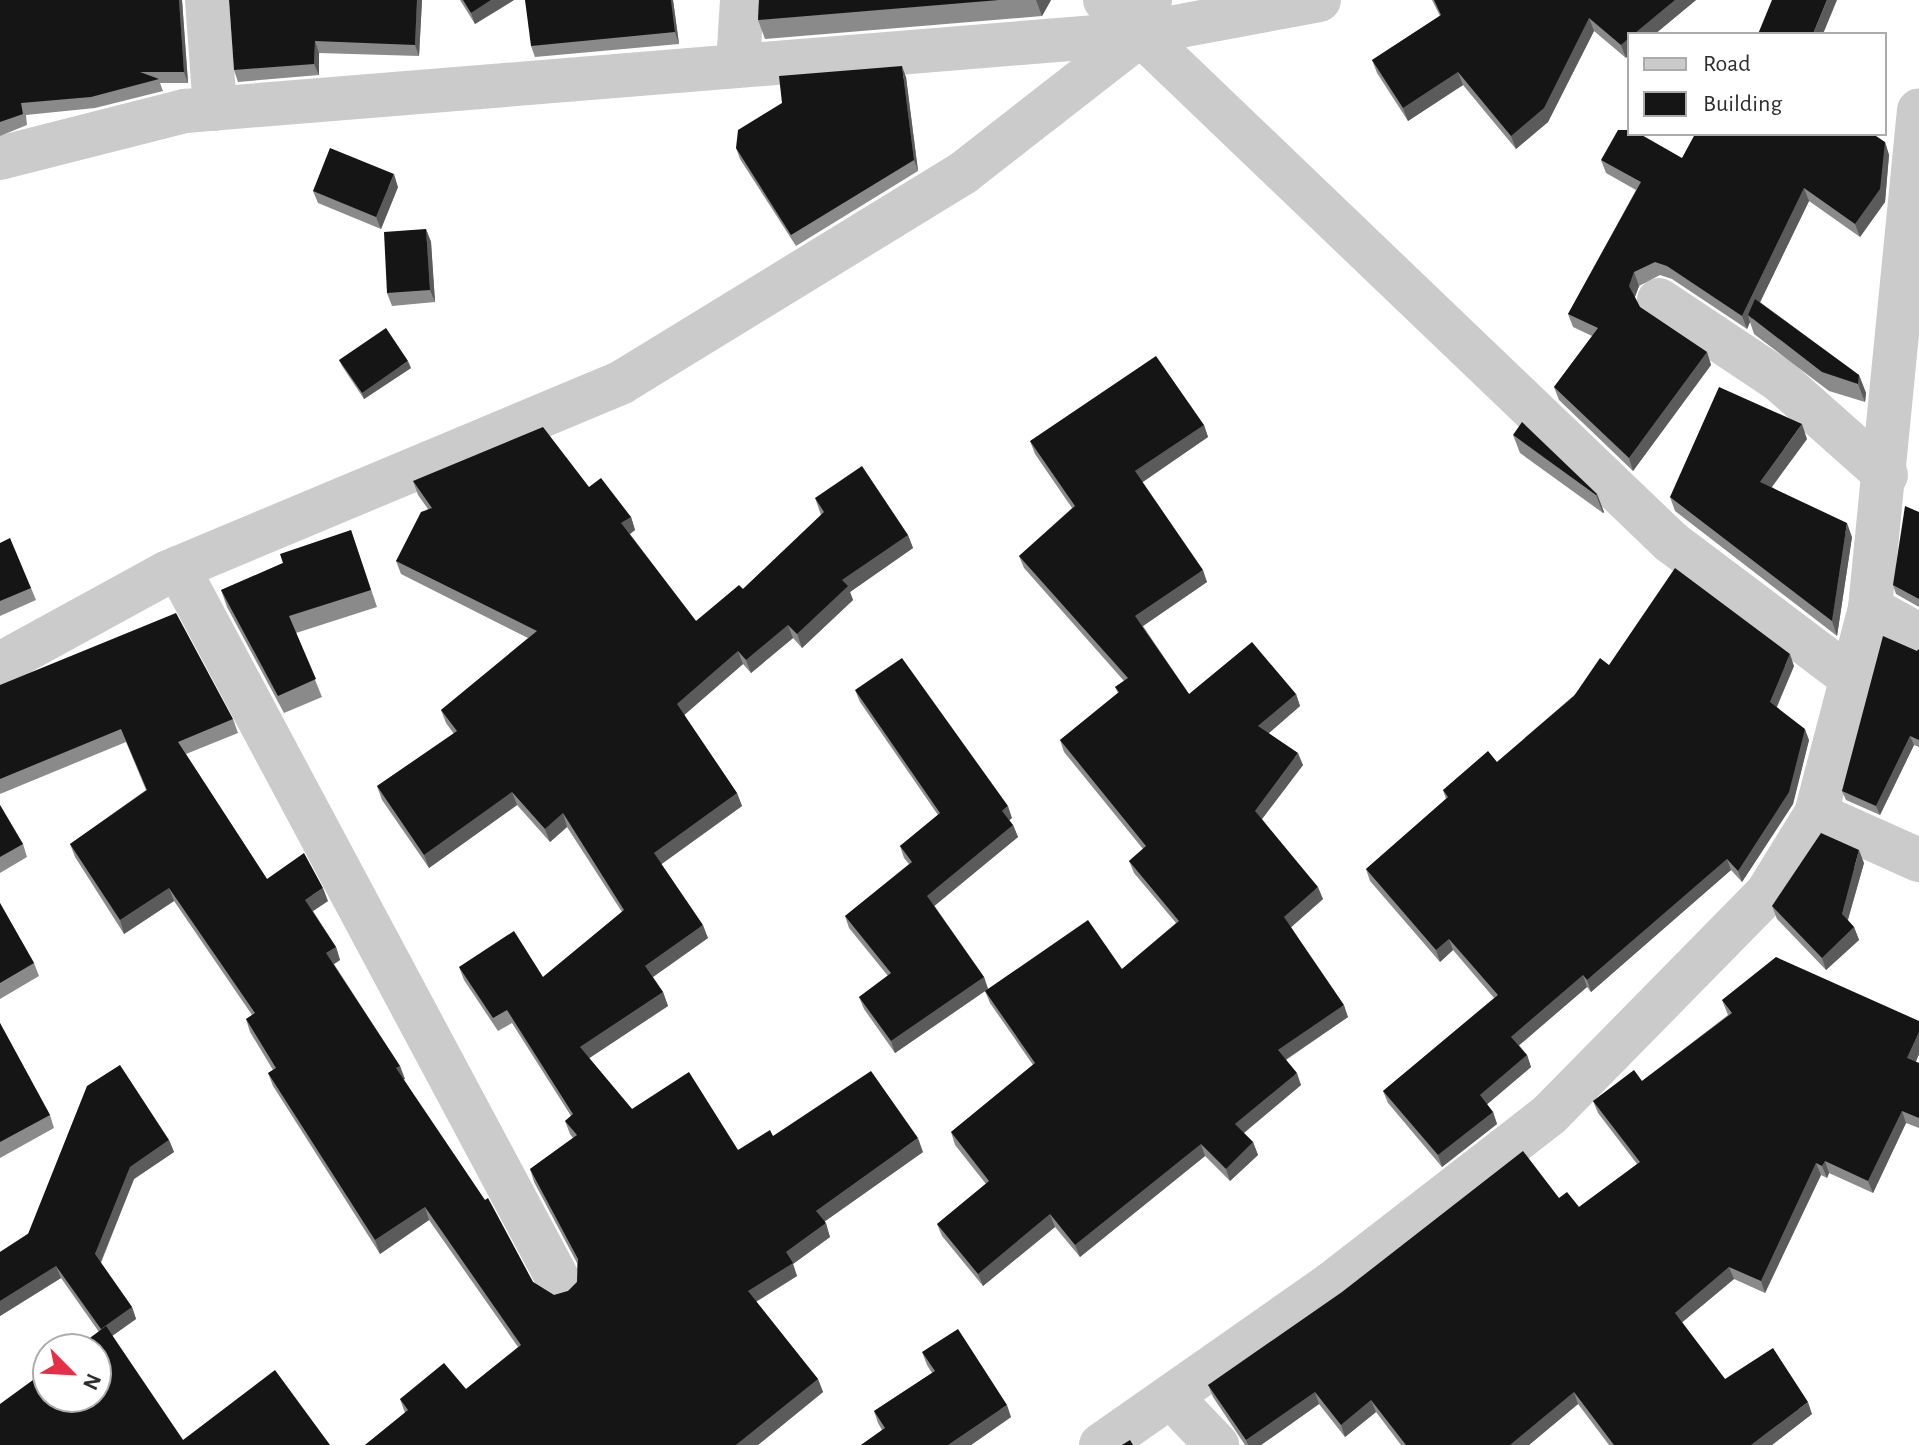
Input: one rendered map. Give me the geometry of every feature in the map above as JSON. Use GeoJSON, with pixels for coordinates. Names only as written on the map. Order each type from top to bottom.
{"type":"FeatureCollection","features":[{"type":"Feature","properties":{"kind":"street"},"geometry":{"type":"LineString","coordinates":[[207,0],[215,109]]}},
{"type":"Feature","properties":{"kind":"street"},"geometry":{"type":"LineString","coordinates":[[738,64],[742,0]]}},
{"type":"Feature","properties":{"kind":"street"},"geometry":{"type":"LineString","coordinates":[[1105,0],[1147,16],[1671,542],[1853,679]]}},
{"type":"Feature","properties":{"kind":"street"},"geometry":{"type":"LineString","coordinates":[[0,158],[185,111],[595,81],[1147,16],[1319,0]]}},
{"type":"Feature","properties":{"kind":"street"},"geometry":{"type":"LineString","coordinates":[[0,664],[178,568],[622,382],[963,173],[1147,16]]}},
{"type":"Feature","properties":{"kind":"street"},"geometry":{"type":"LineString","coordinates":[[1101,1445],[1173,1399],[1549,1115],[1767,893],[1816,814],[1870,608],[1886,475],[1905,430],[1919,110]]}},
{"type":"Feature","properties":{"kind":"street"},"geometry":{"type":"LineString","coordinates":[[1659,300],[1779,380],[1886,475]]}},
{"type":"Feature","properties":{"kind":"street"},"geometry":{"type":"LineString","coordinates":[[178,568],[560,1283]]}},
{"type":"Feature","properties":{"kind":"street"},"geometry":{"type":"LineString","coordinates":[[1870,608],[1919,635]]}},
{"type":"Feature","properties":{"kind":"street"},"geometry":{"type":"LineString","coordinates":[[1816,814],[1919,860]]}},
{"type":"Feature","properties":{"kind":"street"},"geometry":{"type":"LineString","coordinates":[[1173,1399],[1217,1445]]}},
{"type":"Feature","properties":{"kind":"building"},"geometry":{"type":"Polygon","coordinates":[[[0,0],[179,0],[184,72],[140,72],[159,79],[91,97],[21,103],[23,114],[0,122],[0,0]]]}},
{"type":"Feature","properties":{"kind":"building"},"geometry":{"type":"Polygon","coordinates":[[[229,0],[417,0],[415,45],[315,41],[314,64],[234,70],[229,0]]]}},
{"type":"Feature","properties":{"kind":"building"},"geometry":{"type":"Polygon","coordinates":[[[463,0],[491,0],[471,13],[463,0]]]}},
{"type":"Feature","properties":{"kind":"building"},"geometry":{"type":"Polygon","coordinates":[[[525,0],[671,0],[675,32],[531,46],[525,0]]]}},
{"type":"Feature","properties":{"kind":"building"},"geometry":{"type":"Polygon","coordinates":[[[759,0],[999,0],[758,20],[759,0]]]}},
{"type":"Feature","properties":{"kind":"building"},"geometry":{"type":"Polygon","coordinates":[[[1434,0],[1675,0],[1636,32],[1627,32],[1627,40],[1621,45],[1589,18],[1544,108],[1511,136],[1458,72],[1403,108],[1372,60],[1441,15],[1434,0]]]}},
{"type":"Feature","properties":{"kind":"building"},"geometry":{"type":"Polygon","coordinates":[[[1772,0],[1827,0],[1814,32],[1759,32],[1772,0]]]}},
{"type":"Feature","properties":{"kind":"building"},"geometry":{"type":"Polygon","coordinates":[[[902,66],[914,160],[791,235],[736,148],[738,130],[782,103],[779,76],[902,66]]]}},
{"type":"Feature","properties":{"kind":"building"},"geometry":{"type":"Polygon","coordinates":[[[1618,130],[1627,130],[1627,136],[1644,136],[1682,158],[1694,136],[1876,136],[1885,142],[1880,189],[1855,224],[1804,188],[1742,316],[1667,266],[1655,262],[1634,272],[1629,286],[1640,307],[1707,352],[1629,458],[1554,387],[1598,328],[1568,314],[1641,182],[1601,160],[1618,130]]]}},
{"type":"Feature","properties":{"kind":"building"},"geometry":{"type":"Polygon","coordinates":[[[330,148],[394,174],[376,217],[313,191],[330,148]]]}},
{"type":"Feature","properties":{"kind":"building"},"geometry":{"type":"Polygon","coordinates":[[[426,229],[430,290],[387,293],[384,232],[426,229]]]}},
{"type":"Feature","properties":{"kind":"building"},"geometry":{"type":"Polygon","coordinates":[[[1755,299],[1859,375],[1858,384],[1822,372],[1748,315],[1755,299]]]}},
{"type":"Feature","properties":{"kind":"building"},"geometry":{"type":"Polygon","coordinates":[[[386,328],[408,361],[362,393],[339,360],[386,328]]]}},
{"type":"Feature","properties":{"kind":"building"},"geometry":{"type":"Polygon","coordinates":[[[1156,356],[1204,425],[1135,471],[1203,570],[1135,616],[1189,694],[1252,642],[1296,694],[1258,726],[1298,753],[1255,811],[1318,887],[1284,917],[1344,1005],[1278,1050],[1297,1073],[1235,1124],[1253,1142],[1226,1169],[1201,1144],[1075,1245],[1050,1214],[978,1274],[937,1224],[989,1181],[951,1132],[1035,1063],[985,991],[1088,920],[1122,969],[1179,921],[1129,861],[1146,846],[1060,740],[1119,692],[1115,687],[1128,678],[1019,556],[1075,506],[1030,441],[1156,356]]]}},
{"type":"Feature","properties":{"kind":"building"},"geometry":{"type":"Polygon","coordinates":[[[1719,387],[1802,424],[1760,482],[1847,523],[1832,621],[1670,497],[1719,387]]]}},
{"type":"Feature","properties":{"kind":"building"},"geometry":{"type":"Polygon","coordinates":[[[1522,422],[1597,494],[1513,435],[1522,422]]]}},
{"type":"Feature","properties":{"kind":"building"},"geometry":{"type":"Polygon","coordinates":[[[543,427],[589,487],[601,478],[631,517],[621,523],[696,621],[739,585],[743,589],[824,512],[815,498],[862,466],[908,535],[842,580],[848,586],[797,634],[788,625],[746,660],[738,651],[677,704],[737,793],[654,853],[703,925],[645,966],[663,992],[580,1047],[632,1109],[689,1072],[738,1150],[770,1130],[773,1136],[871,1071],[918,1138],[816,1211],[826,1223],[786,1252],[793,1263],[748,1291],[818,1379],[736,1445],[365,1445],[408,1410],[400,1399],[444,1363],[466,1389],[521,1345],[425,1207],[375,1240],[268,1073],[276,1068],[246,1019],[255,1013],[169,888],[120,920],[70,844],[147,790],[121,729],[0,779],[0,685],[176,613],[233,719],[178,742],[267,879],[304,853],[323,888],[305,900],[336,947],[326,953],[400,1066],[396,1068],[485,1200],[488,1198],[533,1282],[554,1295],[568,1291],[577,1282],[578,1259],[530,1169],[577,1135],[565,1121],[573,1114],[507,1010],[493,1018],[459,967],[514,931],[543,977],[624,910],[563,813],[545,829],[512,792],[424,855],[377,786],[457,731],[441,710],[537,631],[396,561],[421,512],[432,508],[413,481],[543,427]]]}},
{"type":"Feature","properties":{"kind":"building"},"geometry":{"type":"Polygon","coordinates":[[[1905,506],[1919,512],[1919,599],[1893,585],[1905,506]]]}},
{"type":"Feature","properties":{"kind":"building"},"geometry":{"type":"Polygon","coordinates":[[[351,530],[371,590],[289,616],[316,679],[278,696],[221,590],[283,563],[280,554],[351,530]]]}},
{"type":"Feature","properties":{"kind":"building"},"geometry":{"type":"Polygon","coordinates":[[[10,538],[31,588],[0,601],[0,543],[10,538]]]}},
{"type":"Feature","properties":{"kind":"building"},"geometry":{"type":"Polygon","coordinates":[[[1675,568],[1790,654],[1770,702],[1805,729],[1789,792],[1738,871],[1727,859],[1587,980],[1583,975],[1511,1037],[1527,1055],[1480,1095],[1493,1112],[1438,1155],[1383,1091],[1498,995],[1449,939],[1436,950],[1366,869],[1448,797],[1443,790],[1488,751],[1497,762],[1574,696],[1600,658],[1609,665],[1675,568]]]}},
{"type":"Feature","properties":{"kind":"building"},"geometry":{"type":"Polygon","coordinates":[[[1883,636],[1917,651],[1919,649],[1919,740],[1910,736],[1876,806],[1842,791],[1883,636]]]}},
{"type":"Feature","properties":{"kind":"building"},"geometry":{"type":"Polygon","coordinates":[[[902,658],[1008,806],[1002,811],[1013,825],[927,896],[984,977],[891,1041],[859,997],[891,973],[845,916],[912,862],[900,846],[940,813],[855,690],[902,658]]]}},
{"type":"Feature","properties":{"kind":"building"},"geometry":{"type":"Polygon","coordinates":[[[0,805],[23,844],[0,857],[0,805]]]}},
{"type":"Feature","properties":{"kind":"building"},"geometry":{"type":"Polygon","coordinates":[[[1821,833],[1859,850],[1842,914],[1854,927],[1822,958],[1772,906],[1821,833]]]}},
{"type":"Feature","properties":{"kind":"building"},"geometry":{"type":"Polygon","coordinates":[[[0,903],[34,963],[0,983],[0,903]]]}},
{"type":"Feature","properties":{"kind":"building"},"geometry":{"type":"Polygon","coordinates":[[[1776,957],[1919,1021],[1919,1032],[1907,1058],[1919,1063],[1919,1118],[1902,1111],[1868,1181],[1825,1161],[1822,1166],[1816,1163],[1761,1281],[1729,1267],[1675,1313],[1725,1379],[1773,1348],[1808,1402],[1751,1445],[1614,1445],[1574,1392],[1510,1445],[1406,1445],[1371,1400],[1341,1425],[1315,1392],[1246,1440],[1208,1385],[1342,1292],[1523,1151],[1559,1198],[1567,1192],[1579,1207],[1640,1162],[1593,1101],[1634,1070],[1642,1081],[1732,1013],[1722,1000],[1776,957]]]}},
{"type":"Feature","properties":{"kind":"building"},"geometry":{"type":"Polygon","coordinates":[[[0,1023],[50,1115],[0,1142],[0,1023]]]}},
{"type":"Feature","properties":{"kind":"building"},"geometry":{"type":"Polygon","coordinates":[[[120,1065],[169,1140],[130,1167],[95,1254],[132,1307],[101,1329],[56,1266],[0,1301],[0,1252],[28,1234],[87,1086],[120,1065]]]}},
{"type":"Feature","properties":{"kind":"building"},"geometry":{"type":"Polygon","coordinates":[[[106,1326],[111,1333],[97,1333],[106,1326]]]}},
{"type":"Feature","properties":{"kind":"building"},"geometry":{"type":"Polygon","coordinates":[[[958,1329],[1007,1405],[948,1445],[861,1445],[885,1428],[874,1411],[935,1371],[922,1352],[958,1329]]]}},
{"type":"Feature","properties":{"kind":"building"},"geometry":{"type":"Polygon","coordinates":[[[112,1335],[183,1440],[275,1370],[330,1445],[0,1445],[0,1404],[32,1381],[32,1413],[112,1413],[112,1335]]]}}]}
